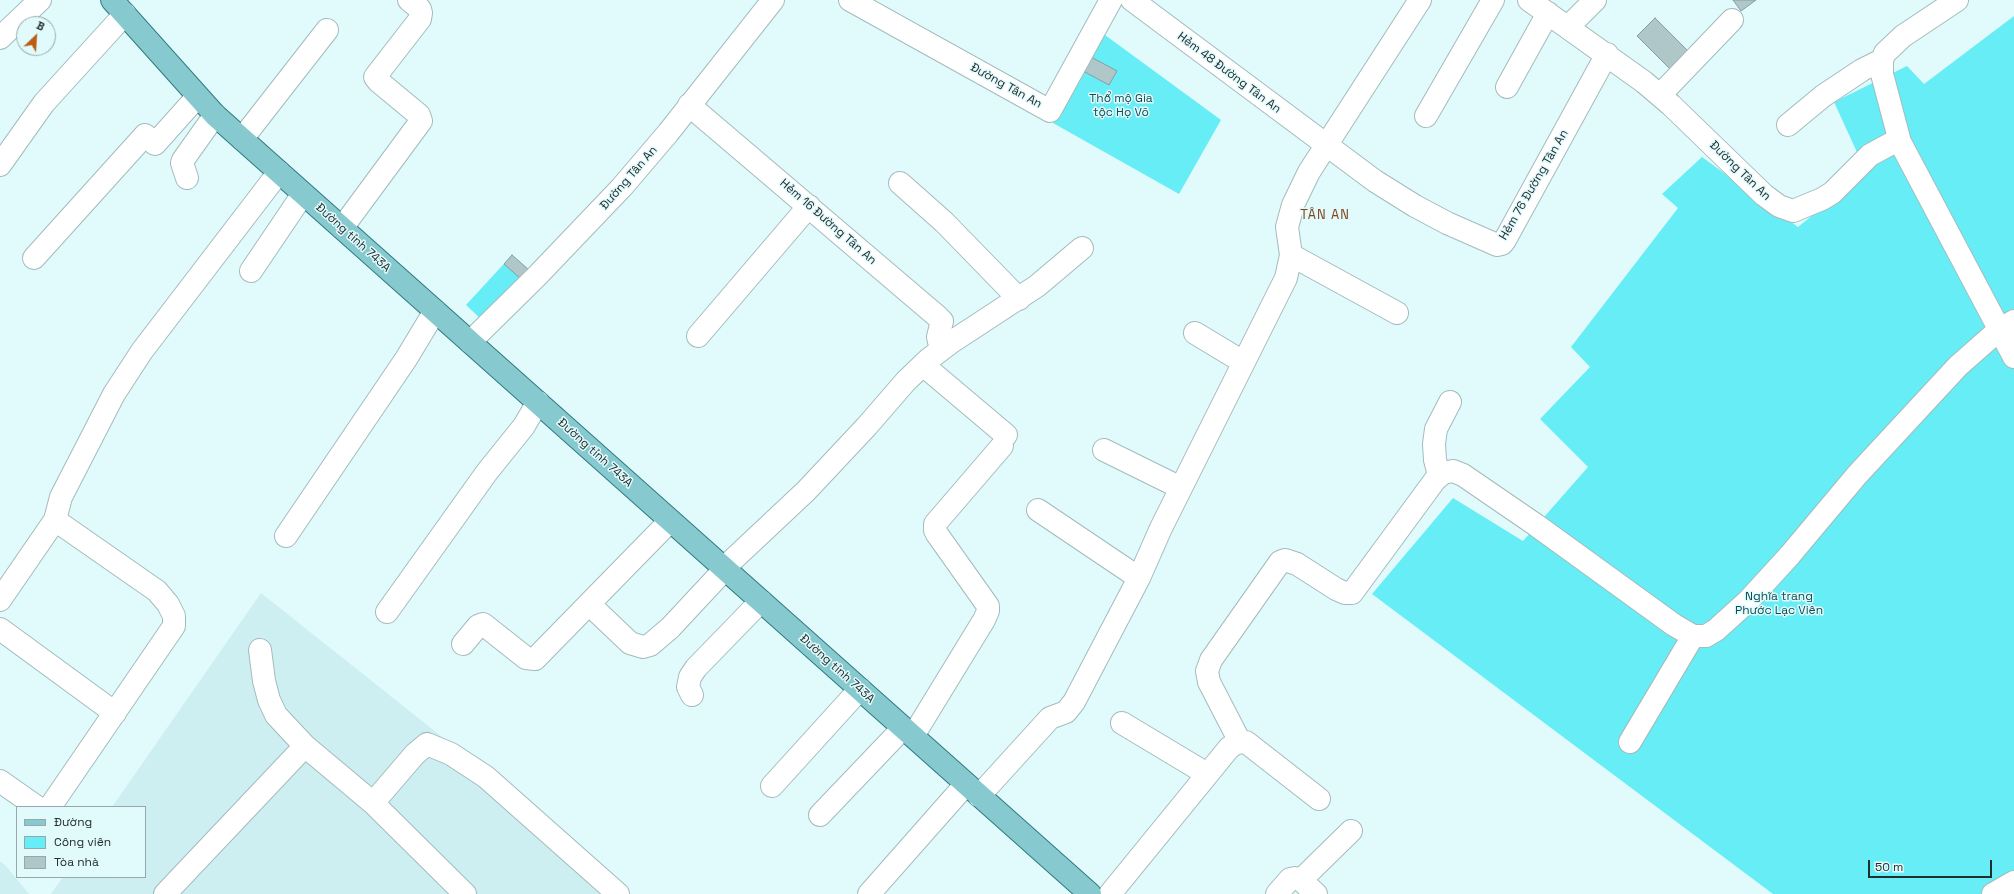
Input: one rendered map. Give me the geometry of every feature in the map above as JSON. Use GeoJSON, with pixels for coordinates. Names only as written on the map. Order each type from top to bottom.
{"type":"FeatureCollection","features":[{"type":"Feature","properties":{"kind":"main road","name":"Đường tỉnh 743A"},"geometry":{"type":"LineString","coordinates":[[119,7],[197,97],[215,115],[973,790],[1085,893]]}},
{"type":"Feature","properties":{"kind":"street"},"geometry":{"type":"LineString","coordinates":[[0,38],[40,0]]}},
{"type":"Feature","properties":{"kind":"street"},"geometry":{"type":"LineString","coordinates":[[342,228],[421,121],[419,115],[378,82],[375,77],[420,19],[422,13],[420,9],[409,0]]}},
{"type":"Feature","properties":{"kind":"street","name":"Đường Tân An"},"geometry":{"type":"LineString","coordinates":[[470,342],[602,208],[645,161],[773,0]]}},
{"type":"Feature","properties":{"kind":"street","name":"Đường Tân An"},"geometry":{"type":"LineString","coordinates":[[850,0],[1050,111],[1111,0]]}},
{"type":"Feature","properties":{"kind":"street","name":"Hẻm 48 Đường Tân An"},"geometry":{"type":"LineString","coordinates":[[1132,0],[1326,146]]}},
{"type":"Feature","properties":{"kind":"street"},"geometry":{"type":"LineString","coordinates":[[869,894],[973,790],[1050,718],[1066,712],[1074,702],[1139,578],[1181,488],[1286,278],[1291,255],[1287,227],[1293,205],[1309,172],[1420,0]]}},
{"type":"Feature","properties":{"kind":"street"},"geometry":{"type":"LineString","coordinates":[[1426,116],[1494,0]]}},
{"type":"Feature","properties":{"kind":"street","name":"Đường Tân An"},"geometry":{"type":"LineString","coordinates":[[1529,0],[1607,54],[1660,95],[1771,201],[1779,206],[1793,210],[1822,199],[1832,193],[1870,155],[1890,144],[1900,142]]}},
{"type":"Feature","properties":{"kind":"street"},"geometry":{"type":"LineString","coordinates":[[1568,27],[1595,0]]}},
{"type":"Feature","properties":{"kind":"street"},"geometry":{"type":"LineString","coordinates":[[1788,125],[1830,91],[1882,60],[1891,46],[1903,36],[1957,0]]}},
{"type":"Feature","properties":{"kind":"street"},"geometry":{"type":"LineString","coordinates":[[0,165],[44,104],[119,7]]}},
{"type":"Feature","properties":{"kind":"street"},"geometry":{"type":"LineString","coordinates":[[1507,87],[1548,13]]}},
{"type":"Feature","properties":{"kind":"street"},"geometry":{"type":"LineString","coordinates":[[1660,95],[1732,20]]}},
{"type":"Feature","properties":{"kind":"street"},"geometry":{"type":"LineString","coordinates":[[242,139],[326,30]]}},
{"type":"Feature","properties":{"kind":"street","name":"Hẻm 76 Đường Tân An"},"geometry":{"type":"LineString","coordinates":[[1326,146],[1415,206],[1466,233],[1497,245],[1502,244],[1607,54]]}},
{"type":"Feature","properties":{"kind":"street"},"geometry":{"type":"LineString","coordinates":[[1882,60],[1882,74],[1900,142],[2007,325],[2014,357]]}},
{"type":"Feature","properties":{"kind":"street"},"geometry":{"type":"LineString","coordinates":[[34,258],[145,135],[155,144],[197,97]]}},
{"type":"Feature","properties":{"kind":"street","name":"Hẻm 16 Đường Tân An"},"geometry":{"type":"LineString","coordinates":[[690,105],[938,317],[942,321],[938,337],[941,350]]}},
{"type":"Feature","properties":{"kind":"street"},"geometry":{"type":"LineString","coordinates":[[187,178],[183,168],[183,160],[215,115]]}},
{"type":"Feature","properties":{"kind":"street"},"geometry":{"type":"LineString","coordinates":[[0,600],[55,520],[61,497],[90,438],[118,388],[142,351],[279,172]]}},
{"type":"Feature","properties":{"kind":"street"},"geometry":{"type":"LineString","coordinates":[[900,183],[944,222],[1019,299]]}},
{"type":"Feature","properties":{"kind":"street"},"geometry":{"type":"LineString","coordinates":[[251,271],[303,194]]}},
{"type":"Feature","properties":{"kind":"street"},"geometry":{"type":"LineString","coordinates":[[698,336],[809,206]]}},
{"type":"Feature","properties":{"kind":"street"},"geometry":{"type":"LineString","coordinates":[[589,604],[630,643],[642,647],[650,645],[670,628],[725,569],[806,491],[923,364],[941,350],[1037,286],[1082,248]]}},
{"type":"Feature","properties":{"kind":"street"},"geometry":{"type":"LineString","coordinates":[[1291,255],[1397,313]]}},
{"type":"Feature","properties":{"kind":"street"},"geometry":{"type":"LineString","coordinates":[[286,536],[406,360],[435,311]]}},
{"type":"Feature","properties":{"kind":"street"},"geometry":{"type":"LineString","coordinates":[[1240,742],[1209,682],[1206,671],[1211,660],[1280,562],[1285,560],[1297,564],[1336,589],[1345,593],[1352,593],[1442,473],[1453,471],[1463,475],[1536,525],[1674,625],[1693,636],[1706,636],[1716,630],[1748,601],[1868,464],[1958,366],[2007,325]]}},
{"type":"Feature","properties":{"kind":"street"},"geometry":{"type":"LineString","coordinates":[[1195,333],[1243,362]]}},
{"type":"Feature","properties":{"kind":"street"},"geometry":{"type":"LineString","coordinates":[[820,815],[908,732],[984,620],[988,611],[988,606],[937,534],[935,524],[1004,440],[923,364]]}},
{"type":"Feature","properties":{"kind":"street"},"geometry":{"type":"LineString","coordinates":[[387,612],[487,472],[524,426],[538,402]]}},
{"type":"Feature","properties":{"kind":"street"},"geometry":{"type":"LineString","coordinates":[[1439,475],[1435,460],[1434,444],[1436,429],[1450,402]]}},
{"type":"Feature","properties":{"kind":"street"},"geometry":{"type":"LineString","coordinates":[[1104,450],[1181,488]]}},
{"type":"Feature","properties":{"kind":"street"},"geometry":{"type":"LineString","coordinates":[[1038,510],[1139,578]]}},
{"type":"Feature","properties":{"kind":"street"},"geometry":{"type":"LineString","coordinates":[[51,806],[174,626],[174,616],[168,604],[157,591],[55,520]]}},
{"type":"Feature","properties":{"kind":"street"},"geometry":{"type":"LineString","coordinates":[[463,644],[478,626],[483,624],[526,658],[535,658],[670,521]]}},
{"type":"Feature","properties":{"kind":"street"},"geometry":{"type":"LineString","coordinates":[[692,695],[688,687],[690,677],[696,668],[761,601]]}},
{"type":"Feature","properties":{"kind":"street"},"geometry":{"type":"LineString","coordinates":[[0,629],[114,713]]}},
{"type":"Feature","properties":{"kind":"street"},"geometry":{"type":"LineString","coordinates":[[1630,742],[1693,636]]}},
{"type":"Feature","properties":{"kind":"street"},"geometry":{"type":"LineString","coordinates":[[260,650],[264,681],[269,700],[276,715],[305,746],[373,803],[465,894]]}},
{"type":"Feature","properties":{"kind":"street"},"geometry":{"type":"LineString","coordinates":[[772,786],[860,689]]}},
{"type":"Feature","properties":{"kind":"street"},"geometry":{"type":"LineString","coordinates":[[1122,723],[1207,774]]}},
{"type":"Feature","properties":{"kind":"street"},"geometry":{"type":"LineString","coordinates":[[1110,894],[1229,748],[1240,742],[1246,742],[1319,799]]}},
{"type":"Feature","properties":{"kind":"street"},"geometry":{"type":"LineString","coordinates":[[373,803],[415,754],[427,744],[451,754],[486,777],[618,894]]}},
{"type":"Feature","properties":{"kind":"street"},"geometry":{"type":"LineString","coordinates":[[165,894],[305,746]]}},
{"type":"Feature","properties":{"kind":"street"},"geometry":{"type":"LineString","coordinates":[[0,781],[36,806]]}},
{"type":"Feature","properties":{"kind":"street"},"geometry":{"type":"LineString","coordinates":[[1277,894],[1290,879],[1295,878],[1309,887],[1351,831]]}},
{"type":"Feature","properties":{"kind":"street"},"geometry":{"type":"LineString","coordinates":[[1993,894],[2014,882]]}},
{"type":"Feature","properties":{"kind":"shaded area"},"geometry":{"type":"Polygon","coordinates":[[[261,593],[524,802],[628,894],[51,894],[62,878],[146,878],[146,806],[113,806],[261,593]]]}},
{"type":"Feature","properties":{"kind":"shaded area"},"geometry":{"type":"Polygon","coordinates":[[[0,861],[6,866],[29,894],[0,894],[0,861]]]}},
{"type":"Feature","properties":{"kind":"green space","name":"Nghĩa trang Phước Lạc Viên"},"geometry":{"type":"Polygon","coordinates":[[[2014,16],[2014,894],[1773,894],[1372,594],[1453,498],[1523,541],[1588,467],[1540,419],[1590,367],[1571,347],[1678,208],[1662,194],[1702,157],[1798,227],[1866,172],[1834,102],[1907,66],[1924,84],[2014,16]]]}},
{"type":"Feature","properties":{"kind":"green space","name":"Thổ mộ Gia tộc Họ Võ"},"geometry":{"type":"Polygon","coordinates":[[[1105,35],[1221,120],[1179,194],[1053,123],[1105,35]]]}},
{"type":"Feature","properties":{"kind":"green space"},"geometry":{"type":"Polygon","coordinates":[[[512,255],[529,270],[483,321],[466,305],[512,255]]]}},
{"type":"Feature","properties":{"kind":"building"},"geometry":{"type":"Polygon","coordinates":[[[1733,0],[1756,0],[1741,11],[1733,0]]]}},
{"type":"Feature","properties":{"kind":"building"},"geometry":{"type":"Polygon","coordinates":[[[1655,18],[1690,53],[1670,69],[1637,36],[1655,18]]]}},
{"type":"Feature","properties":{"kind":"building"},"geometry":{"type":"Polygon","coordinates":[[[1091,57],[1117,71],[1109,85],[1083,71],[1091,57]]]}},
{"type":"Feature","properties":{"kind":"building"},"geometry":{"type":"Polygon","coordinates":[[[512,255],[529,270],[521,279],[504,264],[512,255]]]}},
{"type":"Feature","properties":{"kind":"district","name":"TÂN AN"},"geometry":{"type":"Point","coordinates":[1325,215]}}]}
